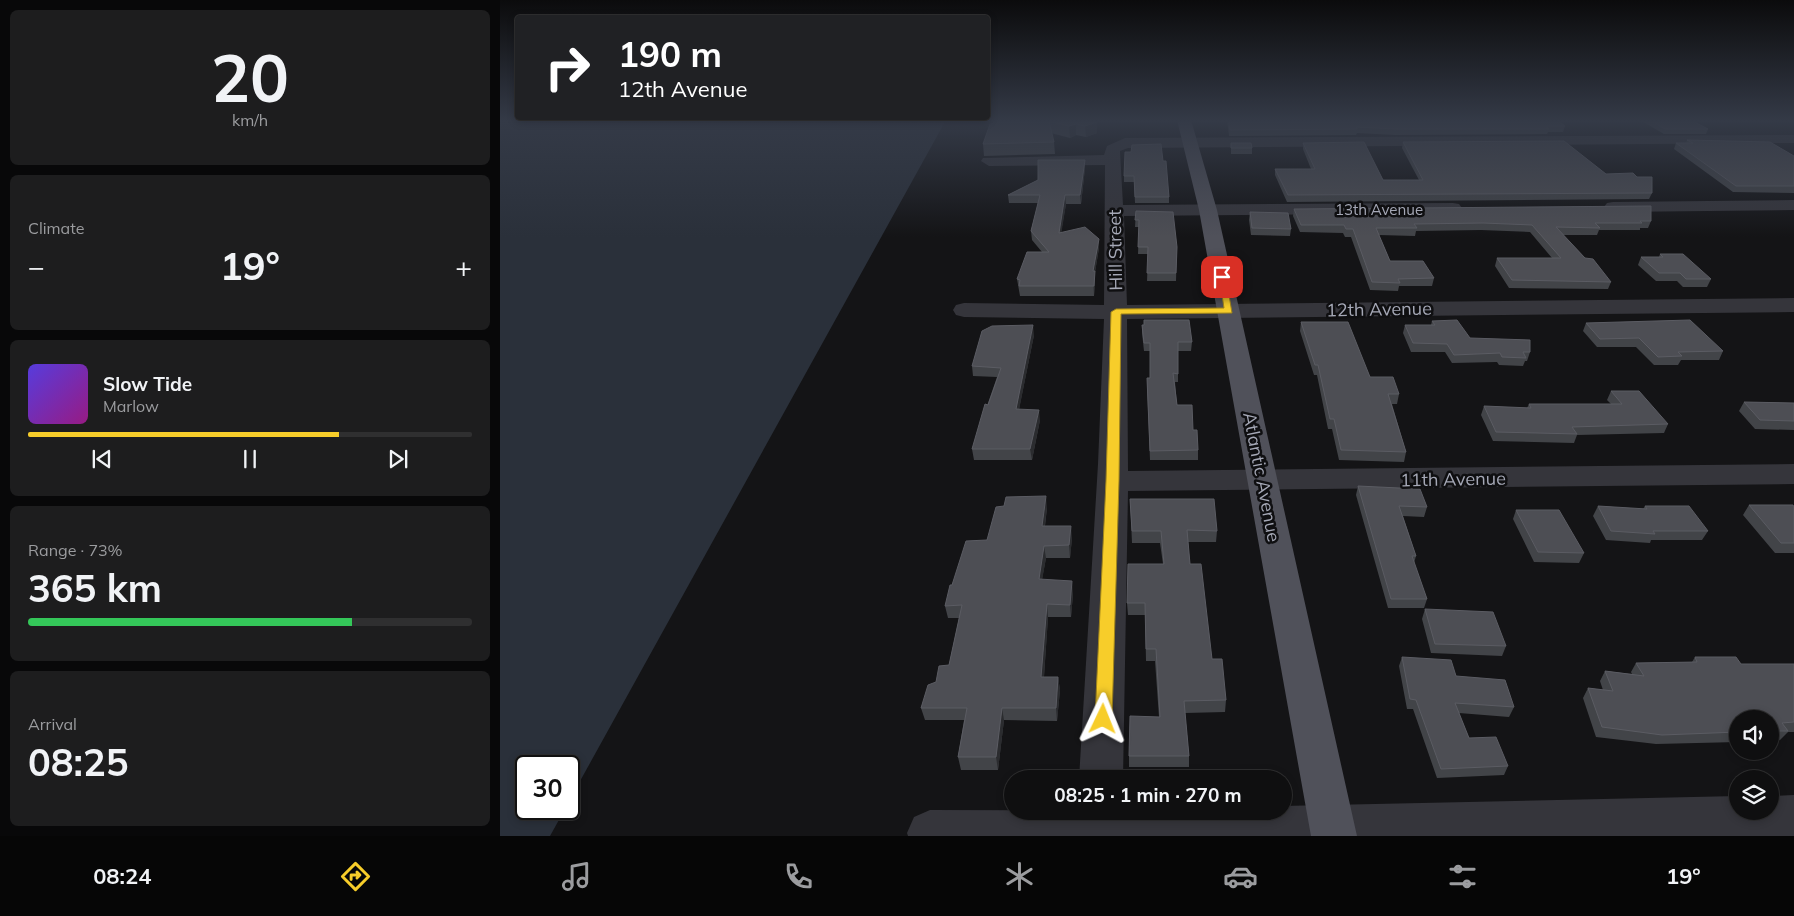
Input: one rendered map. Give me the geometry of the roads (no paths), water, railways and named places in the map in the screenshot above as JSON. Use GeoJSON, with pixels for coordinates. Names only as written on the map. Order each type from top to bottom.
{"type":"FeatureCollection","features":[{"type":"Feature","properties":{"kind":"main road","name":"Atlantic Avenue"},"geometry":{"type":"LineString","coordinates":[[1194,159],[1208,210],[1229,311],[1333,832]]}},
{"type":"Feature","properties":{"kind":"street"},"geometry":{"type":"LineString","coordinates":[[989,161],[1020,159]]}},
{"type":"Feature","properties":{"kind":"street","name":"Hill Street"},"geometry":{"type":"LineString","coordinates":[[1101,770],[1113,481],[1116,312],[1115,159]]}},
{"type":"Feature","properties":{"kind":"street"},"geometry":{"type":"LineString","coordinates":[[1596,207],[1794,205]]}},
{"type":"Feature","properties":{"kind":"street","name":"13th Avenue"},"geometry":{"type":"LineString","coordinates":[[1115,211],[1466,208]]}},
{"type":"Feature","properties":{"kind":"street","name":"12th Avenue"},"geometry":{"type":"LineString","coordinates":[[964,310],[1116,312],[1794,305]]}},
{"type":"Feature","properties":{"kind":"street","name":"11th Avenue"},"geometry":{"type":"LineString","coordinates":[[1113,481],[1263,481],[1794,474]]}},
{"type":"Feature","properties":{"kind":"street"},"geometry":{"type":"LineString","coordinates":[[930,833],[1099,826],[1333,832],[1794,818]]}}]}
